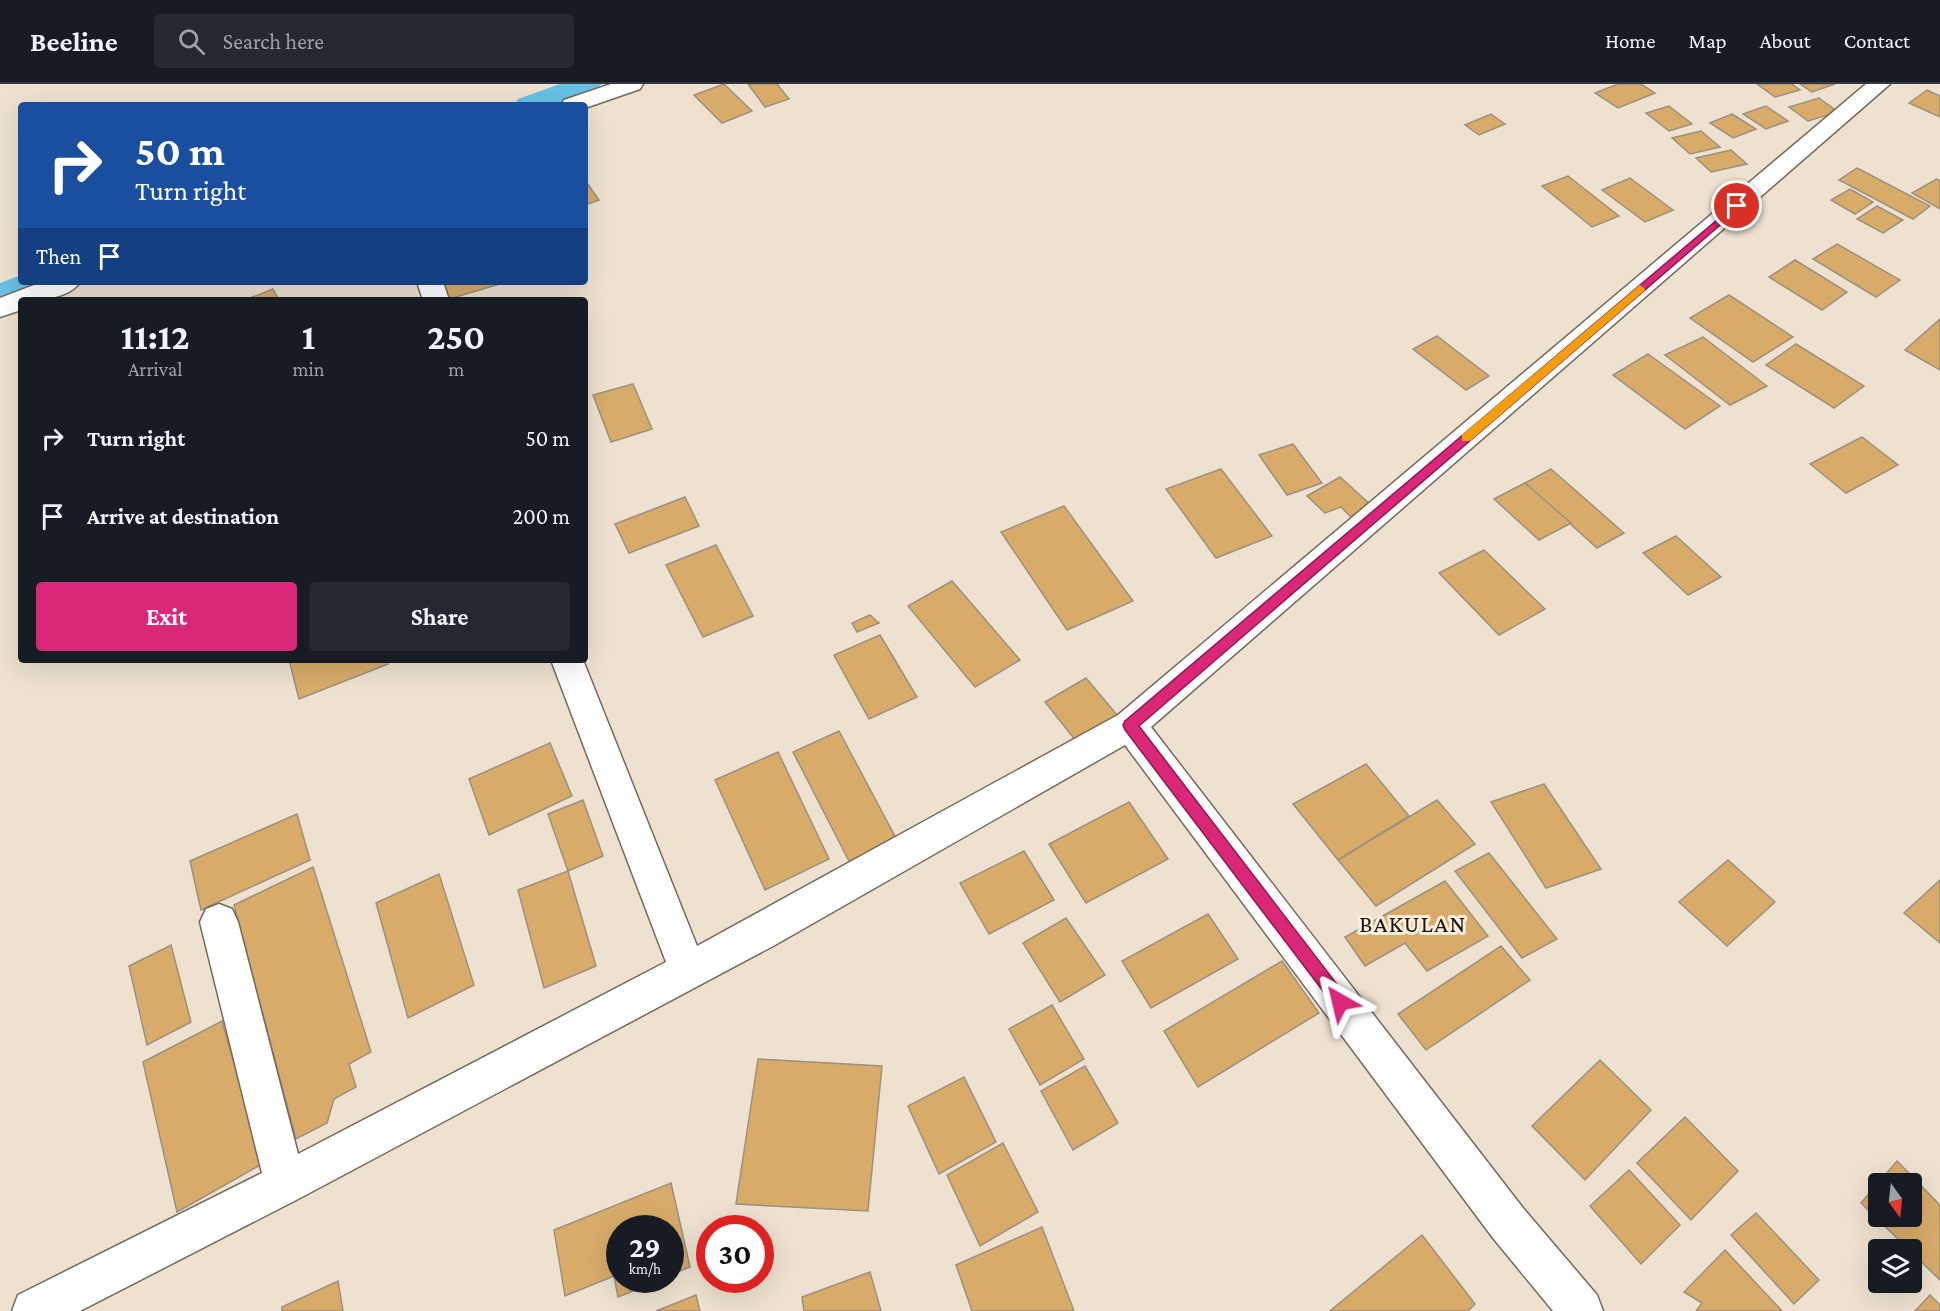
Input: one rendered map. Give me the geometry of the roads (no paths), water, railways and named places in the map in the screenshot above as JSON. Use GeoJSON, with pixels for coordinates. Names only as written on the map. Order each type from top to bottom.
{"type":"FeatureCollection","features":[{"type":"Feature","properties":{"kind":"street"},"geometry":{"type":"LineString","coordinates":[[581,102],[632,84]]}},
{"type":"Feature","properties":{"kind":"street"},"geometry":{"type":"LineString","coordinates":[[34,1311],[285,1183],[772,926],[1130,725],[1879,84]]}},
{"type":"Feature","properties":{"kind":"street"},"geometry":{"type":"LineString","coordinates":[[28,297],[59,285]]}},
{"type":"Feature","properties":{"kind":"street"},"geometry":{"type":"LineString","coordinates":[[0,308],[18,301]]}},
{"type":"Feature","properties":{"kind":"street"},"geometry":{"type":"LineString","coordinates":[[568,663],[688,970]]}},
{"type":"Feature","properties":{"kind":"street"},"geometry":{"type":"LineString","coordinates":[[1130,725],[1508,1223],[1581,1311]]}},
{"type":"Feature","properties":{"kind":"street"},"geometry":{"type":"LineString","coordinates":[[219,922],[285,1183]]}},
{"type":"Feature","properties":{"kind":"waterway"},"geometry":{"type":"LineString","coordinates":[[536,102],[587,84]]}},
{"type":"Feature","properties":{"kind":"waterway"},"geometry":{"type":"LineString","coordinates":[[0,295],[27,285]]}},
{"type":"Feature","properties":{"kind":"district","name":"BAKULAN"},"geometry":{"type":"Point","coordinates":[1413,923]}}]}
